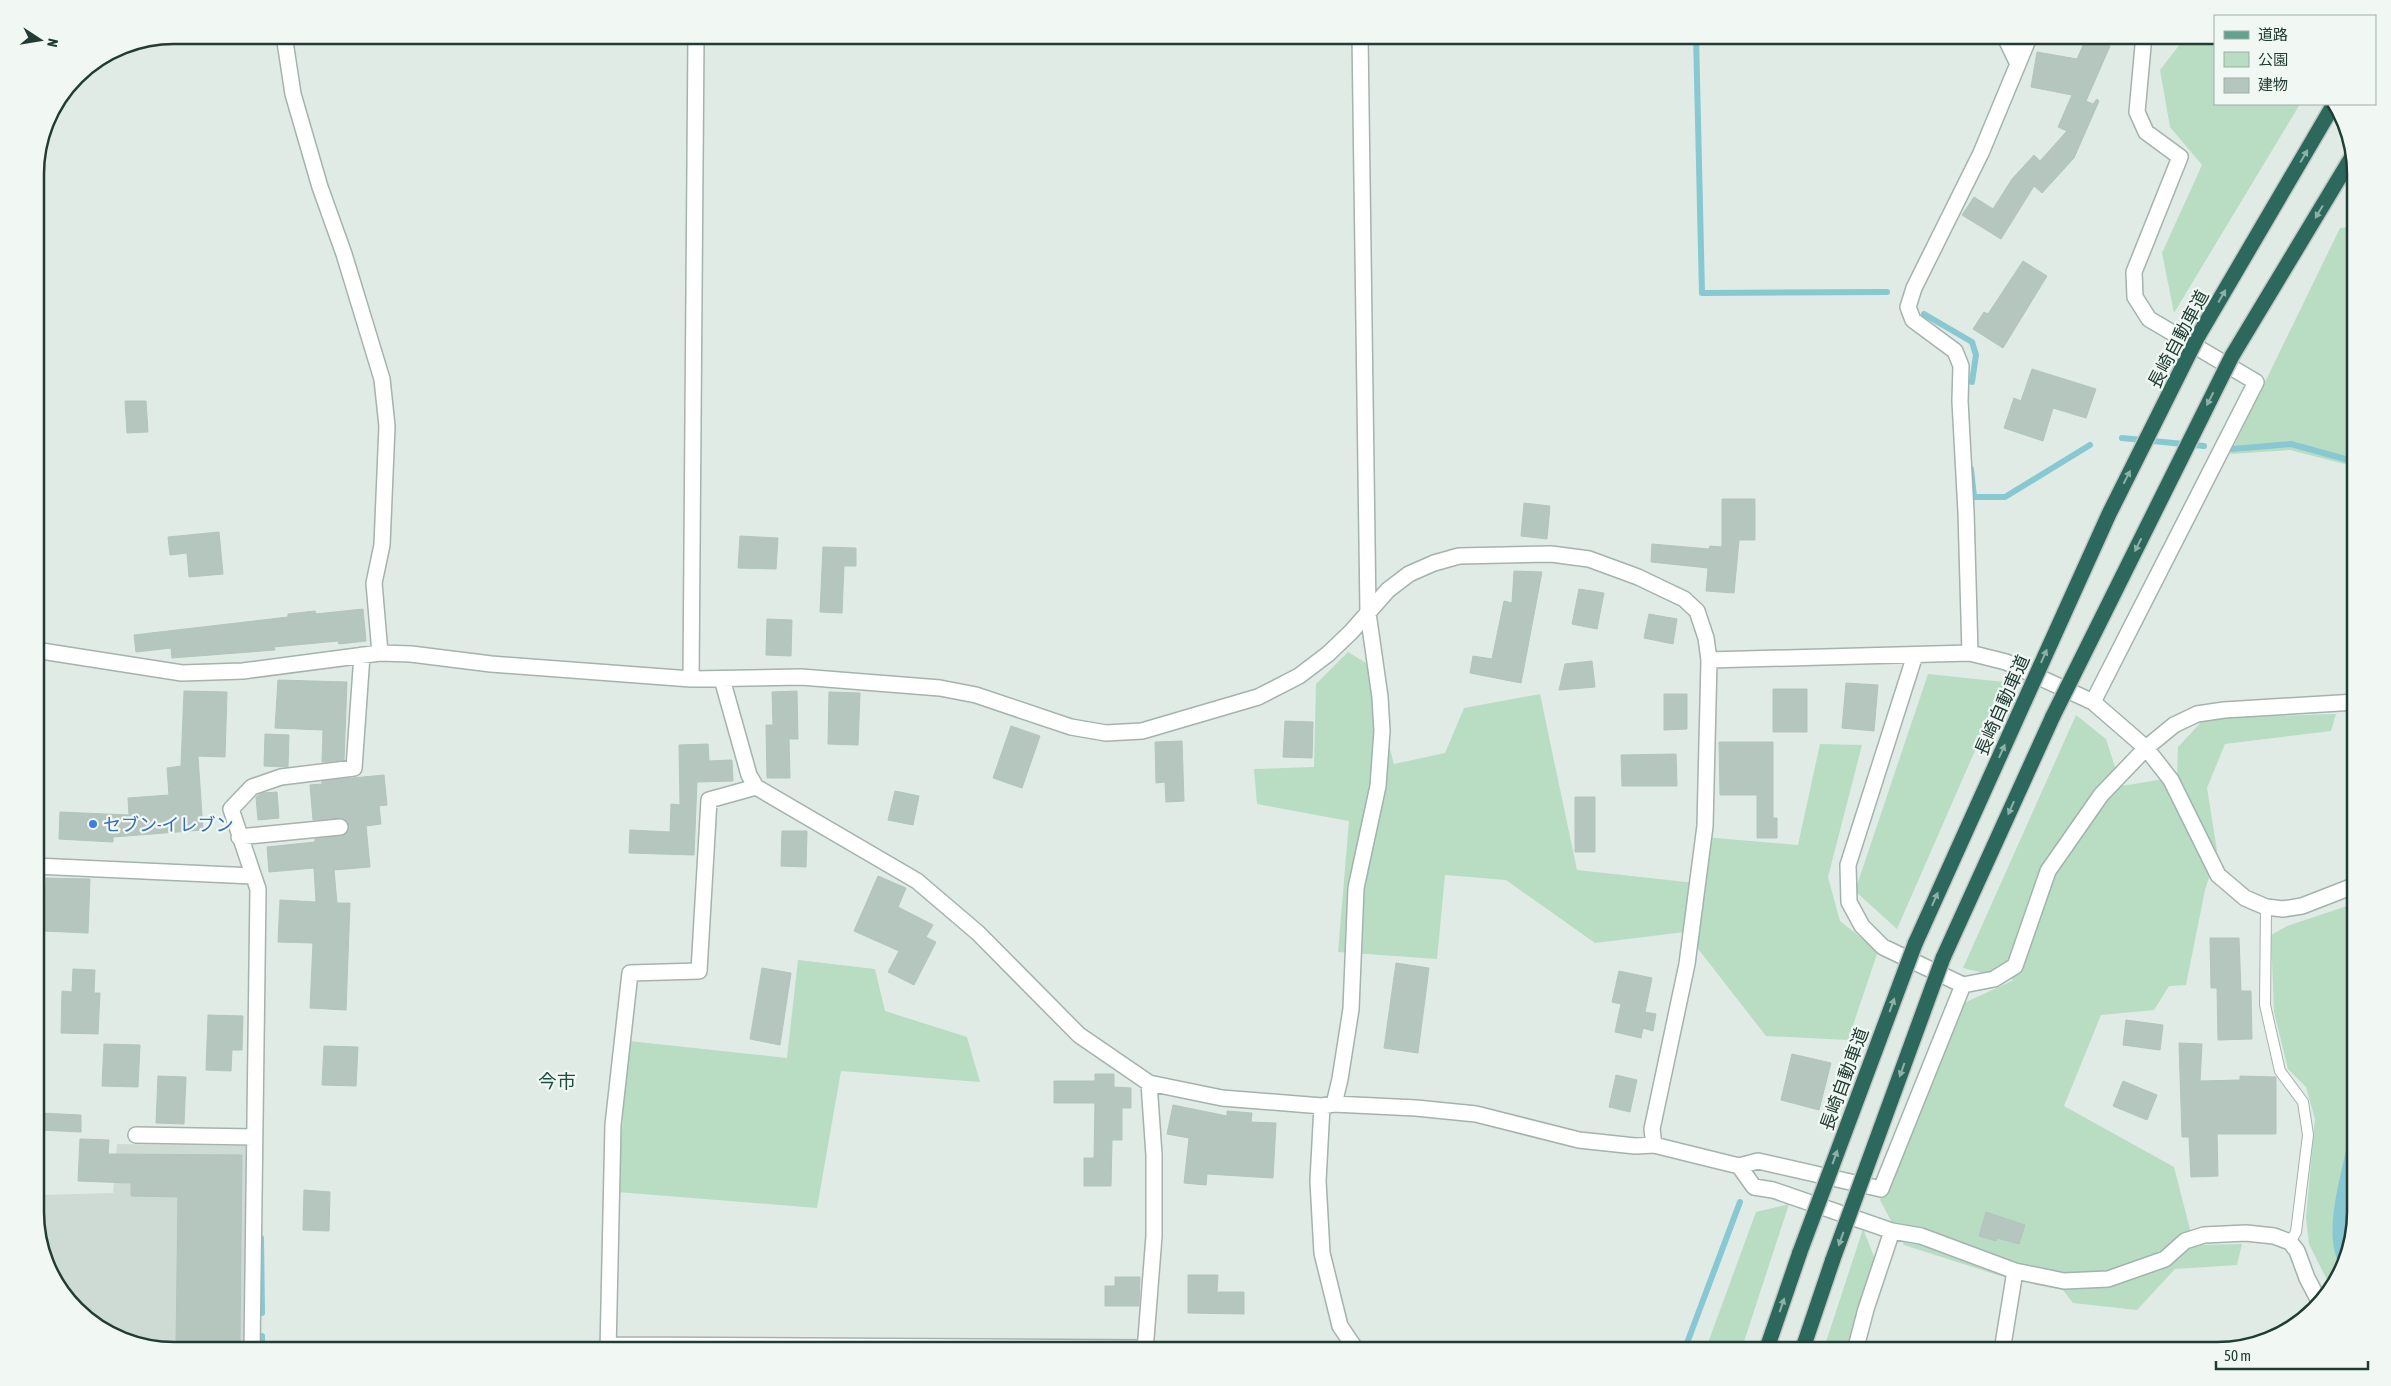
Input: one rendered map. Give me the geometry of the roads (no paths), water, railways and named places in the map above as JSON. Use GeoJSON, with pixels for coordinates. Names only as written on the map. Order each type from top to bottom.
{"type":"FeatureCollection","features":[{"type":"Feature","properties":{"kind":"highway","name":"長崎自動車道"},"geometry":{"type":"LineString","coordinates":[[1769,1342],[1800,1252],[1915,944],[2108,514],[2197,338],[2330,110]]}},
{"type":"Feature","properties":{"kind":"highway"},"geometry":{"type":"LineString","coordinates":[[1805,1342],[1943,958],[2053,716],[2232,356],[2347,165]]}},
{"type":"Feature","properties":{"kind":"street"},"geometry":{"type":"LineString","coordinates":[[285,44],[293,94],[320,187],[344,254],[382,380],[387,426],[382,545],[374,583],[380,652]]}},
{"type":"Feature","properties":{"kind":"street"},"geometry":{"type":"LineString","coordinates":[[691,679],[696,44]]}},
{"type":"Feature","properties":{"kind":"street"},"geometry":{"type":"LineString","coordinates":[[1351,1342],[1340,1326],[1322,1253],[1318,1181],[1328,1105],[1340,1079],[1351,1009],[1356,888],[1378,786],[1381,714],[1368,613],[1360,44]]}},
{"type":"Feature","properties":{"kind":"street"},"geometry":{"type":"LineString","coordinates":[[2008,44],[2018,64]]}},
{"type":"Feature","properties":{"kind":"street"},"geometry":{"type":"LineString","coordinates":[[1970,653],[1966,512],[1960,402],[1961,366],[1956,351],[1913,320],[1908,307],[1914,288],[1981,154],[2026,44]]}},
{"type":"Feature","properties":{"kind":"street"},"geometry":{"type":"LineString","coordinates":[[2093,702],[2256,382],[2149,319],[2134,297],[2134,272],[2180,157],[2146,132],[2138,112],[2143,44]]}},
{"type":"Feature","properties":{"kind":"street"},"geometry":{"type":"LineString","coordinates":[[44,651],[182,672],[243,671],[380,652],[491,664],[691,679],[800,677],[940,688],[976,695],[1071,727],[1106,733],[1142,731],[1258,697],[1299,676],[1328,654],[1388,590],[1410,574],[1434,563],[1451,558],[1551,554],[1589,558],[1638,577],[1684,599],[1696,611],[1706,638],[1709,660],[1706,826],[1687,964],[1652,1129],[1654,1145]]}},
{"type":"Feature","properties":{"kind":"street"},"geometry":{"type":"LineString","coordinates":[[1709,660],[1970,653],[2006,662],[2093,702],[2146,748],[2171,780],[2218,875],[2245,898],[2266,907],[2283,909],[2302,906],[2347,888]]}},
{"type":"Feature","properties":{"kind":"street"},"geometry":{"type":"LineString","coordinates":[[1915,654],[1848,865],[1849,902],[1862,926],[1883,947],[1963,985],[1994,979],[2015,966],[2048,871],[2101,794],[2146,748],[2174,726],[2197,714],[2224,710],[2347,703]]}},
{"type":"Feature","properties":{"kind":"street"},"geometry":{"type":"LineString","coordinates":[[252,1342],[258,889],[231,809],[252,787],[281,777],[354,768],[362,655]]}},
{"type":"Feature","properties":{"kind":"street"},"geometry":{"type":"LineString","coordinates":[[722,679],[744,762],[756,786],[917,881],[978,933],[1079,1035],[1149,1083],[1222,1098],[1328,1105],[1416,1108],[1476,1114],[1579,1140],[1635,1146],[1654,1145],[1739,1166],[1758,1161],[1881,1189],[1963,985]]}},
{"type":"Feature","properties":{"kind":"street"},"geometry":{"type":"LineString","coordinates":[[608,1342],[613,1125],[630,973],[699,971],[709,800],[756,786]]}},
{"type":"Feature","properties":{"kind":"street"},"geometry":{"type":"LineString","coordinates":[[240,837],[340,827]]}},
{"type":"Feature","properties":{"kind":"street"},"geometry":{"type":"LineString","coordinates":[[44,866],[253,876]]}},
{"type":"Feature","properties":{"kind":"street"},"geometry":{"type":"LineString","coordinates":[[1146,1342],[1154,1236],[1154,1154],[1149,1083]]}},
{"type":"Feature","properties":{"kind":"street"},"geometry":{"type":"LineString","coordinates":[[136,1135],[254,1137]]}},
{"type":"Feature","properties":{"kind":"street"},"geometry":{"type":"LineString","coordinates":[[1739,1166],[1754,1187],[1773,1190],[1892,1231],[1921,1236],[2015,1271],[2064,1281],[2108,1279],[2165,1259],[2185,1241],[2204,1235],[2246,1233],[2274,1236],[2290,1242],[2298,1251],[2316,1296]]}},
{"type":"Feature","properties":{"kind":"street"},"geometry":{"type":"LineString","coordinates":[[1857,1342],[1866,1309],[1892,1231]]}},
{"type":"Feature","properties":{"kind":"street"},"geometry":{"type":"LineString","coordinates":[[2003,1342],[2015,1271]]}},
{"type":"Feature","properties":{"kind":"lane"},"geometry":{"type":"LineString","coordinates":[[2266,907],[2265,1005],[2280,1071],[2303,1102],[2308,1135],[2296,1232],[2290,1242]]}},
{"type":"Feature","properties":{"kind":"water"},"geometry":{"type":"Polygon","coordinates":[[[2347,1145],[2346,1229],[2338,1260],[2333,1239],[2333,1222],[2347,1145]]]}},
{"type":"Feature","properties":{"kind":"waterway"},"geometry":{"type":"LineString","coordinates":[[1696,44],[1702,293],[1887,292]]}},
{"type":"Feature","properties":{"kind":"waterway"},"geometry":{"type":"LineString","coordinates":[[1924,314],[1972,342],[1976,355],[1972,382]]}},
{"type":"Feature","properties":{"kind":"waterway"},"geometry":{"type":"LineString","coordinates":[[2122,438],[2204,446]]}},
{"type":"Feature","properties":{"kind":"waterway"},"geometry":{"type":"LineString","coordinates":[[2232,449],[2291,444],[2347,460]]}},
{"type":"Feature","properties":{"kind":"waterway"},"geometry":{"type":"LineString","coordinates":[[1971,469],[1974,497],[2005,497],[2090,445]]}},
{"type":"Feature","properties":{"kind":"waterway"},"geometry":{"type":"LineString","coordinates":[[1687,1342],[1740,1202]]}},
{"type":"Feature","properties":{"kind":"waterway"},"geometry":{"type":"LineString","coordinates":[[261,1238],[262,1313]]}},
{"type":"Feature","properties":{"kind":"waterway"},"geometry":{"type":"LineString","coordinates":[[262,1336],[262,1342]]}},
{"type":"Feature","properties":{"kind":"place","name":"セブン-イレブン"},"geometry":{"type":"Point","coordinates":[93,824]}},
{"type":"Feature","properties":{"kind":"district","name":"今市"},"geometry":{"type":"Point","coordinates":[557,1081]}}]}
